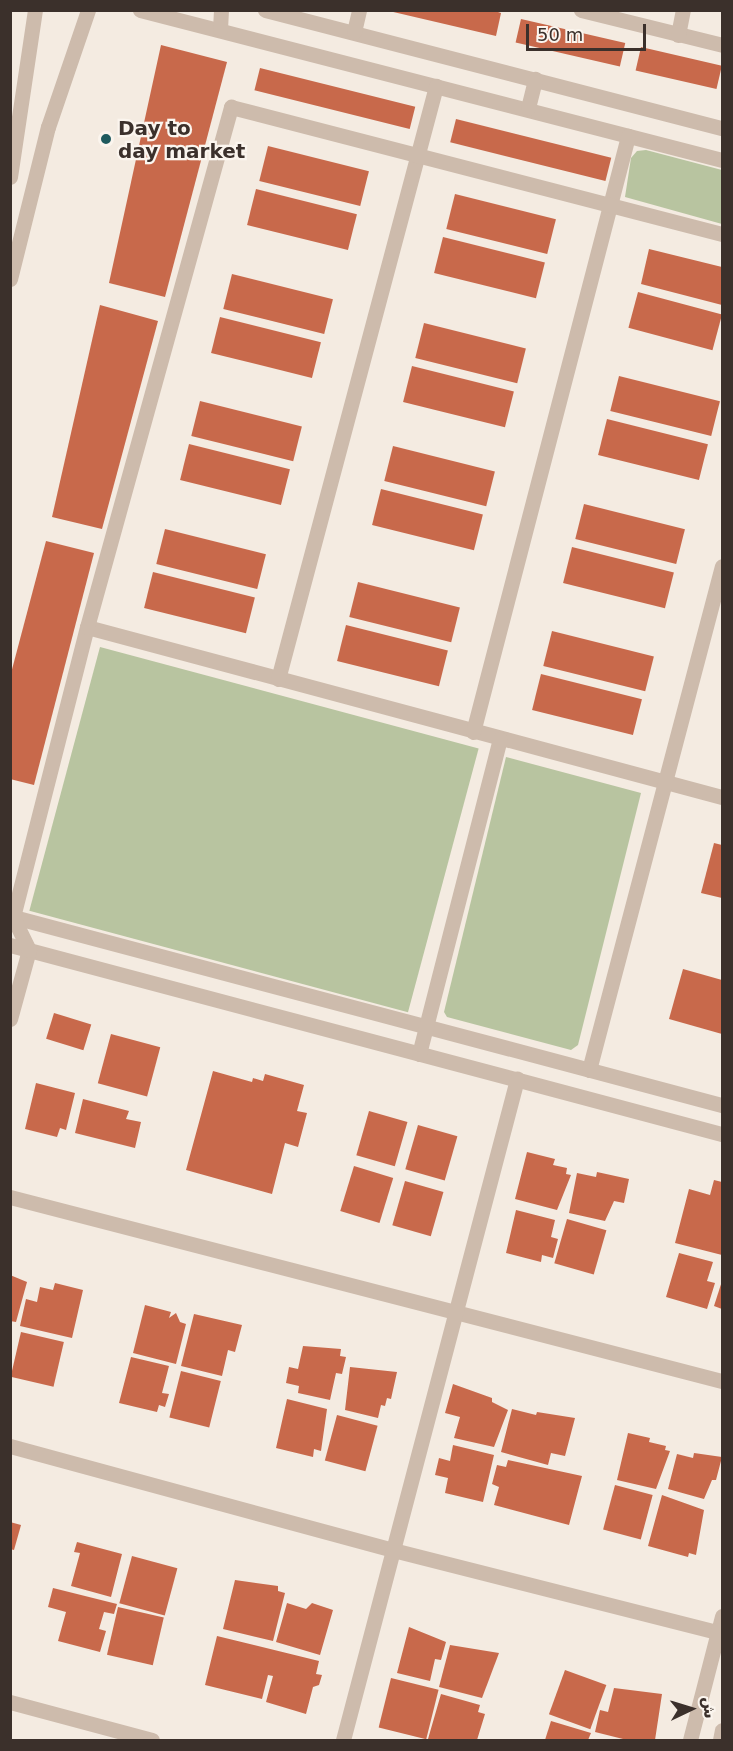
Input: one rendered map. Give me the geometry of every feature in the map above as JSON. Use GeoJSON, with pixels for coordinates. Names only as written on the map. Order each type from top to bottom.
{"type":"FeatureCollection","features":[{"type":"Feature","properties":{"kind":"street"},"geometry":{"type":"LineString","coordinates":[[10,177],[36,10]]}},
{"type":"Feature","properties":{"kind":"street"},"geometry":{"type":"LineString","coordinates":[[10,279],[48,127],[88,10]]}},
{"type":"Feature","properties":{"kind":"street"},"geometry":{"type":"LineString","coordinates":[[140,10],[723,160]]}},
{"type":"Feature","properties":{"kind":"street"},"geometry":{"type":"LineString","coordinates":[[220,29],[221,10]]}},
{"type":"Feature","properties":{"kind":"street"},"geometry":{"type":"LineString","coordinates":[[265,10],[723,128]]}},
{"type":"Feature","properties":{"kind":"street"},"geometry":{"type":"LineString","coordinates":[[354,32],[359,10]]}},
{"type":"Feature","properties":{"kind":"street"},"geometry":{"type":"LineString","coordinates":[[581,10],[723,45]]}},
{"type":"Feature","properties":{"kind":"street"},"geometry":{"type":"LineString","coordinates":[[678,35],[683,10]]}},
{"type":"Feature","properties":{"kind":"street"},"geometry":{"type":"LineString","coordinates":[[528,108],[535,79]]}},
{"type":"Feature","properties":{"kind":"street"},"geometry":{"type":"LineString","coordinates":[[278,679],[436,86]]}},
{"type":"Feature","properties":{"kind":"street"},"geometry":{"type":"LineString","coordinates":[[10,1019],[29,950],[12,916],[87,627],[231,107],[723,234]]}},
{"type":"Feature","properties":{"kind":"street"},"geometry":{"type":"LineString","coordinates":[[473,732],[628,136]]}},
{"type":"Feature","properties":{"kind":"street"},"geometry":{"type":"LineString","coordinates":[[589,1070],[723,566]]}},
{"type":"Feature","properties":{"kind":"street"},"geometry":{"type":"LineString","coordinates":[[87,627],[723,797]]}},
{"type":"Feature","properties":{"kind":"street"},"geometry":{"type":"LineString","coordinates":[[419,1054],[500,739]]}},
{"type":"Feature","properties":{"kind":"street"},"geometry":{"type":"LineString","coordinates":[[12,916],[723,1105]]}},
{"type":"Feature","properties":{"kind":"street"},"geometry":{"type":"LineString","coordinates":[[10,945],[723,1134]]}},
{"type":"Feature","properties":{"kind":"street"},"geometry":{"type":"LineString","coordinates":[[343,1740],[517,1080]]}},
{"type":"Feature","properties":{"kind":"street"},"geometry":{"type":"LineString","coordinates":[[10,1197],[723,1381]]}},
{"type":"Feature","properties":{"kind":"street"},"geometry":{"type":"LineString","coordinates":[[10,1446],[393,1550],[718,1632]]}},
{"type":"Feature","properties":{"kind":"street"},"geometry":{"type":"LineString","coordinates":[[690,1740],[723,1616]]}},
{"type":"Feature","properties":{"kind":"street"},"geometry":{"type":"LineString","coordinates":[[10,1702],[152,1740]]}},
{"type":"Feature","properties":{"kind":"street"},"geometry":{"type":"LineString","coordinates":[[720,1740],[723,1730]]}},
{"type":"Feature","properties":{"kind":"green space"},"geometry":{"type":"Polygon","coordinates":[[[646,150],[722,170],[722,224],[625,197],[631,158],[637,151],[646,150]]]}},
{"type":"Feature","properties":{"kind":"green space"},"geometry":{"type":"Polygon","coordinates":[[[100,647],[479,748],[408,1012],[29,911],[100,647]]]}},
{"type":"Feature","properties":{"kind":"green space"},"geometry":{"type":"Polygon","coordinates":[[[506,757],[641,793],[578,1045],[571,1050],[447,1017],[444,1012],[506,757]]]}},
{"type":"Feature","properties":{"kind":"building"},"geometry":{"type":"Polygon","coordinates":[[[492,10],[501,13],[496,36],[389,11],[492,10]]]}},
{"type":"Feature","properties":{"kind":"building"},"geometry":{"type":"Polygon","coordinates":[[[521,19],[625,43],[620,66],[516,42],[521,19]]]}},
{"type":"Feature","properties":{"kind":"building"},"geometry":{"type":"Polygon","coordinates":[[[161,45],[227,62],[165,297],[109,283],[161,45]]]}},
{"type":"Feature","properties":{"kind":"building"},"geometry":{"type":"Polygon","coordinates":[[[641,47],[722,66],[716,89],[636,70],[641,47]]]}},
{"type":"Feature","properties":{"kind":"building"},"geometry":{"type":"Polygon","coordinates":[[[260,68],[415,107],[410,129],[254,90],[260,68]]]}},
{"type":"Feature","properties":{"kind":"building"},"geometry":{"type":"Polygon","coordinates":[[[456,119],[611,158],[605,181],[450,142],[456,119]]]}},
{"type":"Feature","properties":{"kind":"building"},"geometry":{"type":"Polygon","coordinates":[[[268,146],[369,171],[360,206],[259,181],[268,146]]]}},
{"type":"Feature","properties":{"kind":"building"},"geometry":{"type":"Polygon","coordinates":[[[256,189],[357,214],[348,250],[247,225],[256,189]]]}},
{"type":"Feature","properties":{"kind":"building"},"geometry":{"type":"Polygon","coordinates":[[[455,194],[556,219],[547,254],[446,229],[455,194]]]}},
{"type":"Feature","properties":{"kind":"building"},"geometry":{"type":"Polygon","coordinates":[[[443,237],[545,262],[536,298],[434,273],[443,237]]]}},
{"type":"Feature","properties":{"kind":"building"},"geometry":{"type":"Polygon","coordinates":[[[649,249],[722,267],[722,305],[641,284],[649,249]]]}},
{"type":"Feature","properties":{"kind":"building"},"geometry":{"type":"Polygon","coordinates":[[[232,274],[333,299],[324,334],[223,309],[232,274]]]}},
{"type":"Feature","properties":{"kind":"building"},"geometry":{"type":"Polygon","coordinates":[[[638,292],[722,315],[712,350],[628,328],[638,292]]]}},
{"type":"Feature","properties":{"kind":"building"},"geometry":{"type":"Polygon","coordinates":[[[100,305],[158,321],[102,529],[52,517],[100,305]]]}},
{"type":"Feature","properties":{"kind":"building"},"geometry":{"type":"Polygon","coordinates":[[[220,317],[321,342],[312,378],[211,353],[220,317]]]}},
{"type":"Feature","properties":{"kind":"building"},"geometry":{"type":"Polygon","coordinates":[[[424,323],[526,348],[517,383],[415,358],[424,323]]]}},
{"type":"Feature","properties":{"kind":"building"},"geometry":{"type":"Polygon","coordinates":[[[412,366],[514,391],[505,427],[403,402],[412,366]]]}},
{"type":"Feature","properties":{"kind":"building"},"geometry":{"type":"Polygon","coordinates":[[[619,376],[720,401],[711,436],[610,411],[619,376]]]}},
{"type":"Feature","properties":{"kind":"building"},"geometry":{"type":"Polygon","coordinates":[[[200,401],[302,426],[293,461],[191,436],[200,401]]]}},
{"type":"Feature","properties":{"kind":"building"},"geometry":{"type":"Polygon","coordinates":[[[607,419],[708,444],[699,480],[598,455],[607,419]]]}},
{"type":"Feature","properties":{"kind":"building"},"geometry":{"type":"Polygon","coordinates":[[[189,444],[290,469],[281,505],[180,480],[189,444]]]}},
{"type":"Feature","properties":{"kind":"building"},"geometry":{"type":"Polygon","coordinates":[[[393,446],[495,471],[486,506],[384,481],[393,446]]]}},
{"type":"Feature","properties":{"kind":"building"},"geometry":{"type":"Polygon","coordinates":[[[381,489],[483,514],[474,550],[372,525],[381,489]]]}},
{"type":"Feature","properties":{"kind":"building"},"geometry":{"type":"Polygon","coordinates":[[[584,504],[685,529],[676,564],[575,539],[584,504]]]}},
{"type":"Feature","properties":{"kind":"building"},"geometry":{"type":"Polygon","coordinates":[[[165,529],[266,554],[257,589],[156,564],[165,529]]]}},
{"type":"Feature","properties":{"kind":"building"},"geometry":{"type":"Polygon","coordinates":[[[46,541],[94,553],[34,785],[10,779],[10,677],[46,541]]]}},
{"type":"Feature","properties":{"kind":"building"},"geometry":{"type":"Polygon","coordinates":[[[572,547],[674,572],[665,608],[563,583],[572,547]]]}},
{"type":"Feature","properties":{"kind":"building"},"geometry":{"type":"Polygon","coordinates":[[[153,572],[255,597],[246,633],[144,608],[153,572]]]}},
{"type":"Feature","properties":{"kind":"building"},"geometry":{"type":"Polygon","coordinates":[[[358,582],[460,607],[451,642],[349,617],[358,582]]]}},
{"type":"Feature","properties":{"kind":"building"},"geometry":{"type":"Polygon","coordinates":[[[346,625],[448,650],[439,686],[337,661],[346,625]]]}},
{"type":"Feature","properties":{"kind":"building"},"geometry":{"type":"Polygon","coordinates":[[[552,631],[654,656],[645,691],[543,666],[552,631]]]}},
{"type":"Feature","properties":{"kind":"building"},"geometry":{"type":"Polygon","coordinates":[[[541,674],[642,699],[633,735],[532,710],[541,674]]]}},
{"type":"Feature","properties":{"kind":"building"},"geometry":{"type":"Polygon","coordinates":[[[714,843],[722,845],[722,898],[701,893],[714,843]]]}},
{"type":"Feature","properties":{"kind":"building"},"geometry":{"type":"Polygon","coordinates":[[[683,969],[722,980],[722,1034],[669,1019],[683,969]]]}},
{"type":"Feature","properties":{"kind":"building"},"geometry":{"type":"Polygon","coordinates":[[[54,1013],[91,1024],[83,1050],[46,1039],[54,1013]]]}},
{"type":"Feature","properties":{"kind":"building"},"geometry":{"type":"Polygon","coordinates":[[[111,1034],[160,1047],[147,1096],[98,1083],[111,1034]]]}},
{"type":"Feature","properties":{"kind":"building"},"geometry":{"type":"Polygon","coordinates":[[[213,1071],[252,1082],[253,1078],[263,1081],[265,1074],[304,1085],[297,1111],[307,1113],[298,1147],[285,1143],[272,1194],[186,1170],[213,1071]]]}},
{"type":"Feature","properties":{"kind":"building"},"geometry":{"type":"Polygon","coordinates":[[[36,1083],[75,1093],[66,1130],[60,1128],[57,1137],[25,1129],[36,1083]]]}},
{"type":"Feature","properties":{"kind":"building"},"geometry":{"type":"Polygon","coordinates":[[[83,1099],[129,1111],[126,1119],[141,1122],[135,1148],[75,1133],[83,1099]]]}},
{"type":"Feature","properties":{"kind":"building"},"geometry":{"type":"Polygon","coordinates":[[[369,1111],[407,1122],[395,1166],[356,1155],[369,1111]]]}},
{"type":"Feature","properties":{"kind":"building"},"geometry":{"type":"Polygon","coordinates":[[[418,1125],[457,1136],[445,1181],[405,1169],[418,1125]]]}},
{"type":"Feature","properties":{"kind":"building"},"geometry":{"type":"Polygon","coordinates":[[[527,1152],[555,1159],[553,1165],[567,1168],[566,1174],[571,1175],[557,1210],[515,1199],[527,1152]]]}},
{"type":"Feature","properties":{"kind":"building"},"geometry":{"type":"Polygon","coordinates":[[[354,1166],[393,1178],[379,1223],[340,1211],[354,1166]]]}},
{"type":"Feature","properties":{"kind":"building"},"geometry":{"type":"Polygon","coordinates":[[[597,1172],[629,1179],[624,1203],[614,1201],[605,1221],[569,1213],[577,1173],[596,1177],[597,1172]]]}},
{"type":"Feature","properties":{"kind":"building"},"geometry":{"type":"Polygon","coordinates":[[[714,1180],[722,1182],[722,1255],[675,1243],[689,1189],[710,1195],[714,1180]]]}},
{"type":"Feature","properties":{"kind":"building"},"geometry":{"type":"Polygon","coordinates":[[[405,1181],[443,1192],[431,1236],[392,1225],[405,1181]]]}},
{"type":"Feature","properties":{"kind":"building"},"geometry":{"type":"Polygon","coordinates":[[[516,1210],[555,1220],[551,1237],[558,1239],[553,1258],[542,1255],[541,1262],[506,1253],[516,1210]]]}},
{"type":"Feature","properties":{"kind":"building"},"geometry":{"type":"Polygon","coordinates":[[[567,1219],[606,1230],[594,1275],[554,1263],[567,1219]]]}},
{"type":"Feature","properties":{"kind":"building"},"geometry":{"type":"Polygon","coordinates":[[[679,1253],[713,1262],[707,1281],[715,1283],[707,1309],[666,1297],[679,1253]]]}},
{"type":"Feature","properties":{"kind":"building"},"geometry":{"type":"Polygon","coordinates":[[[10,1275],[27,1282],[16,1322],[10,1321],[10,1275]]]}},
{"type":"Feature","properties":{"kind":"building"},"geometry":{"type":"Polygon","coordinates":[[[722,1281],[722,1309],[714,1306],[722,1281]]]}},
{"type":"Feature","properties":{"kind":"building"},"geometry":{"type":"Polygon","coordinates":[[[55,1283],[83,1290],[72,1338],[20,1326],[26,1299],[37,1302],[40,1287],[53,1290],[55,1283]]]}},
{"type":"Feature","properties":{"kind":"building"},"geometry":{"type":"Polygon","coordinates":[[[145,1305],[171,1312],[169,1318],[176,1313],[180,1322],[186,1324],[176,1364],[133,1353],[145,1305]]]}},
{"type":"Feature","properties":{"kind":"building"},"geometry":{"type":"Polygon","coordinates":[[[194,1314],[242,1325],[235,1352],[228,1350],[222,1376],[181,1366],[194,1314]]]}},
{"type":"Feature","properties":{"kind":"building"},"geometry":{"type":"Polygon","coordinates":[[[21,1332],[64,1342],[54,1387],[11,1377],[21,1332]]]}},
{"type":"Feature","properties":{"kind":"building"},"geometry":{"type":"Polygon","coordinates":[[[303,1346],[341,1349],[340,1356],[346,1357],[342,1374],[336,1373],[330,1400],[298,1393],[299,1386],[286,1383],[289,1367],[298,1369],[303,1346]]]}},
{"type":"Feature","properties":{"kind":"building"},"geometry":{"type":"Polygon","coordinates":[[[131,1357],[169,1366],[162,1393],[169,1394],[165,1407],[159,1405],[157,1412],[119,1403],[131,1357]]]}},
{"type":"Feature","properties":{"kind":"building"},"geometry":{"type":"Polygon","coordinates":[[[350,1367],[397,1372],[391,1399],[387,1398],[385,1406],[381,1405],[378,1418],[345,1410],[350,1367]]]}},
{"type":"Feature","properties":{"kind":"building"},"geometry":{"type":"Polygon","coordinates":[[[181,1371],[221,1381],[209,1427],[169,1418],[181,1371]]]}},
{"type":"Feature","properties":{"kind":"building"},"geometry":{"type":"Polygon","coordinates":[[[453,1384],[492,1398],[492,1402],[508,1410],[494,1447],[454,1438],[460,1417],[445,1413],[453,1384]]]}},
{"type":"Feature","properties":{"kind":"building"},"geometry":{"type":"Polygon","coordinates":[[[287,1399],[327,1409],[321,1451],[314,1449],[313,1457],[276,1448],[287,1399]]]}},
{"type":"Feature","properties":{"kind":"building"},"geometry":{"type":"Polygon","coordinates":[[[512,1409],[536,1415],[537,1412],[575,1418],[565,1456],[551,1453],[548,1465],[501,1452],[512,1409]]]}},
{"type":"Feature","properties":{"kind":"building"},"geometry":{"type":"Polygon","coordinates":[[[337,1415],[378,1426],[365,1471],[325,1460],[337,1415]]]}},
{"type":"Feature","properties":{"kind":"building"},"geometry":{"type":"Polygon","coordinates":[[[628,1433],[650,1438],[649,1442],[666,1446],[665,1450],[670,1451],[656,1489],[617,1480],[628,1433]]]}},
{"type":"Feature","properties":{"kind":"building"},"geometry":{"type":"Polygon","coordinates":[[[453,1445],[494,1455],[483,1502],[445,1493],[448,1478],[435,1475],[439,1458],[450,1461],[453,1445]]]}},
{"type":"Feature","properties":{"kind":"building"},"geometry":{"type":"Polygon","coordinates":[[[694,1453],[722,1457],[716,1480],[712,1480],[704,1499],[668,1489],[677,1454],[693,1458],[694,1453]]]}},
{"type":"Feature","properties":{"kind":"building"},"geometry":{"type":"Polygon","coordinates":[[[508,1460],[582,1476],[569,1525],[494,1505],[499,1487],[492,1484],[497,1465],[506,1467],[508,1460]]]}},
{"type":"Feature","properties":{"kind":"building"},"geometry":{"type":"Polygon","coordinates":[[[615,1485],[653,1495],[641,1540],[603,1529],[615,1485]]]}},
{"type":"Feature","properties":{"kind":"building"},"geometry":{"type":"Polygon","coordinates":[[[662,1495],[704,1510],[696,1555],[689,1553],[688,1557],[648,1546],[662,1495]]]}},
{"type":"Feature","properties":{"kind":"building"},"geometry":{"type":"Polygon","coordinates":[[[10,1522],[21,1525],[14,1550],[10,1549],[10,1522]]]}},
{"type":"Feature","properties":{"kind":"building"},"geometry":{"type":"Polygon","coordinates":[[[77,1542],[122,1554],[111,1597],[71,1586],[80,1553],[74,1552],[77,1542]]]}},
{"type":"Feature","properties":{"kind":"building"},"geometry":{"type":"Polygon","coordinates":[[[132,1556],[177,1568],[165,1615],[119,1603],[132,1556]]]}},
{"type":"Feature","properties":{"kind":"building"},"geometry":{"type":"Polygon","coordinates":[[[235,1580],[278,1586],[278,1591],[285,1593],[273,1641],[223,1629],[235,1580]]]}},
{"type":"Feature","properties":{"kind":"building"},"geometry":{"type":"Polygon","coordinates":[[[53,1588],[117,1604],[114,1614],[104,1612],[99,1629],[106,1631],[100,1652],[58,1641],[66,1612],[48,1607],[53,1588]]]}},
{"type":"Feature","properties":{"kind":"building"},"geometry":{"type":"Polygon","coordinates":[[[287,1603],[306,1609],[312,1603],[333,1610],[320,1655],[276,1642],[287,1603]]]}},
{"type":"Feature","properties":{"kind":"building"},"geometry":{"type":"Polygon","coordinates":[[[118,1607],[164,1618],[153,1665],[107,1655],[118,1607]]]}},
{"type":"Feature","properties":{"kind":"building"},"geometry":{"type":"Polygon","coordinates":[[[409,1627],[446,1642],[441,1660],[435,1659],[430,1681],[397,1673],[409,1627]]]}},
{"type":"Feature","properties":{"kind":"building"},"geometry":{"type":"Polygon","coordinates":[[[217,1636],[319,1661],[316,1674],[322,1675],[319,1685],[313,1687],[306,1714],[266,1702],[273,1676],[268,1675],[262,1699],[205,1685],[217,1636]]]}},
{"type":"Feature","properties":{"kind":"building"},"geometry":{"type":"Polygon","coordinates":[[[450,1645],[499,1653],[482,1698],[439,1687],[450,1645]]]}},
{"type":"Feature","properties":{"kind":"building"},"geometry":{"type":"Polygon","coordinates":[[[565,1670],[606,1685],[590,1729],[549,1714],[565,1670]]]}},
{"type":"Feature","properties":{"kind":"building"},"geometry":{"type":"Polygon","coordinates":[[[391,1678],[439,1690],[426,1739],[379,1727],[391,1678]]]}},
{"type":"Feature","properties":{"kind":"building"},"geometry":{"type":"Polygon","coordinates":[[[614,1688],[662,1694],[655,1740],[627,1740],[595,1732],[600,1710],[608,1712],[614,1688]]]}},
{"type":"Feature","properties":{"kind":"building"},"geometry":{"type":"Polygon","coordinates":[[[441,1694],[480,1705],[478,1712],[485,1714],[477,1740],[428,1739],[441,1694]]]}},
{"type":"Feature","properties":{"kind":"building"},"geometry":{"type":"Polygon","coordinates":[[[551,1721],[591,1733],[588,1740],[545,1740],[551,1721]]]}},
{"type":"Feature","properties":{"kind":"place","name":"Day to day market"},"geometry":{"type":"Point","coordinates":[106,139]}}]}
